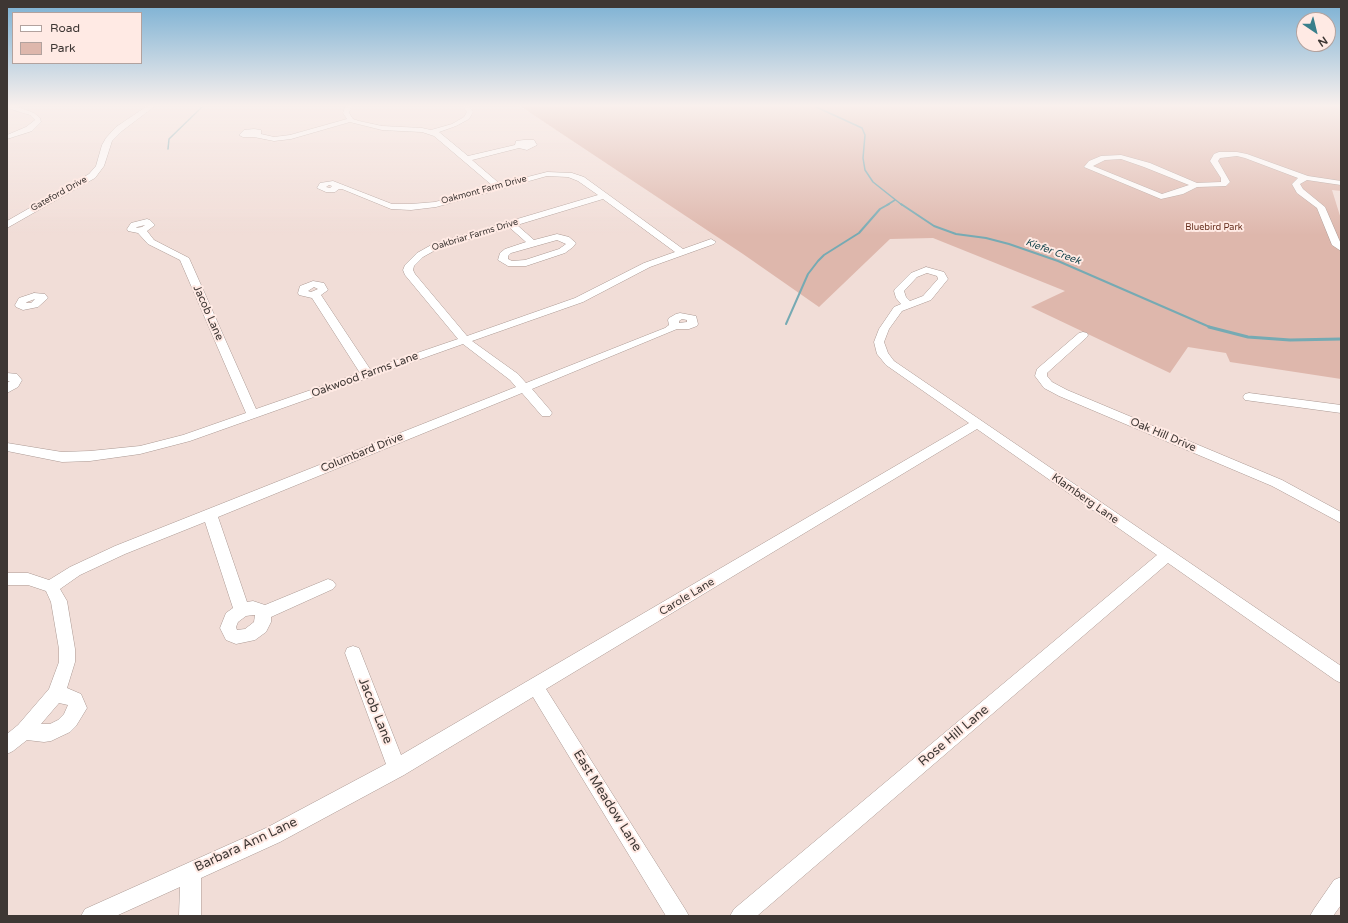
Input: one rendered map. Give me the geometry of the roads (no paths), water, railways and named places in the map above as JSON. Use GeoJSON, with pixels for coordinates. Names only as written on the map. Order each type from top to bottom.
{"type":"FeatureCollection","features":[{"type":"Feature","properties":{"kind":"street","name":"Gateford Drive"},"geometry":{"type":"LineString","coordinates":[[7,225],[92,176],[100,166],[105,149]]}},
{"type":"Feature","properties":{"kind":"street"},"geometry":{"type":"LineString","coordinates":[[454,149],[498,186]]}},
{"type":"Feature","properties":{"kind":"street"},"geometry":{"type":"LineString","coordinates":[[467,159],[507,149]]}},
{"type":"Feature","properties":{"kind":"street"},"geometry":{"type":"LineString","coordinates":[[1196,185],[1180,192],[1161,197],[1088,167],[1092,163],[1104,158],[1121,157],[1147,165],[1196,185],[1215,185],[1226,182],[1214,161],[1217,156],[1229,154],[1247,156],[1306,178],[1341,183]]}},
{"type":"Feature","properties":{"kind":"street","name":"Oakmont Farm Drive"},"geometry":{"type":"LineString","coordinates":[[338,186],[391,206],[411,207],[436,204],[536,176],[560,174],[569,175],[581,179],[682,252]]}},
{"type":"Feature","properties":{"kind":"street"},"geometry":{"type":"LineString","coordinates":[[1306,178],[1300,180],[1296,184],[1300,191],[1321,207],[1337,245],[1341,248]]}},
{"type":"Feature","properties":{"kind":"street","name":"Oakbriar Farms Drive"},"geometry":{"type":"LineString","coordinates":[[546,413],[514,377],[464,340],[410,275],[408,270],[410,265],[420,255],[436,246],[604,196]]}},
{"type":"Feature","properties":{"kind":"street"},"geometry":{"type":"LineString","coordinates":[[510,223],[532,243]]}},
{"type":"Feature","properties":{"kind":"street","name":"Jacob Lane"},"geometry":{"type":"LineString","coordinates":[[142,230],[143,234],[151,242],[184,258],[253,415]]}},
{"type":"Feature","properties":{"kind":"street"},"geometry":{"type":"LineString","coordinates":[[557,237],[566,239],[571,243],[566,249],[526,263],[511,264],[503,260],[502,258],[506,252],[532,243],[557,237]]}},
{"type":"Feature","properties":{"kind":"street","name":"Oakwood Farms Lane"},"geometry":{"type":"LineString","coordinates":[[7,447],[62,457],[90,456],[117,454],[140,450],[186,438],[579,300],[636,270],[711,242]]}},
{"type":"Feature","properties":{"kind":"street"},"geometry":{"type":"LineString","coordinates":[[315,294],[367,374]]}},
{"type":"Feature","properties":{"kind":"street"},"geometry":{"type":"LineString","coordinates":[[7,303],[21,302]]}},
{"type":"Feature","properties":{"kind":"street","name":"Klamberg Lane"},"geometry":{"type":"LineString","coordinates":[[908,304],[898,309],[884,329],[879,342],[886,359],[900,372],[1341,675]]}},
{"type":"Feature","properties":{"kind":"street","name":"Columbard Drive"},"geometry":{"type":"LineString","coordinates":[[51,587],[75,571],[96,560],[669,330],[675,326]]}},
{"type":"Feature","properties":{"kind":"street","name":"Oak Hill Drive"},"geometry":{"type":"LineString","coordinates":[[1083,335],[1041,372],[1044,381],[1048,385],[1063,393],[1277,483],[1341,518]]}},
{"type":"Feature","properties":{"kind":"street"},"geometry":{"type":"LineString","coordinates":[[7,377],[13,377],[16,380],[14,384],[7,389]]}},
{"type":"Feature","properties":{"kind":"street"},"geometry":{"type":"LineString","coordinates":[[1248,396],[1341,409]]}},
{"type":"Feature","properties":{"kind":"street","name":"Carole Lane"},"geometry":{"type":"LineString","coordinates":[[397,768],[536,687],[977,424]]}},
{"type":"Feature","properties":{"kind":"street"},"geometry":{"type":"LineString","coordinates":[[210,514],[242,610]]}},
{"type":"Feature","properties":{"kind":"street","name":"Rose Hill Lane"},"geometry":{"type":"LineString","coordinates":[[741,916],[1167,555]]}},
{"type":"Feature","properties":{"kind":"street"},"geometry":{"type":"LineString","coordinates":[[7,579],[28,579],[51,587],[58,601],[67,649],[67,662],[56,694],[24,731],[7,745]]}},
{"type":"Feature","properties":{"kind":"street"},"geometry":{"type":"LineString","coordinates":[[263,613],[328,585]]}},
{"type":"Feature","properties":{"kind":"street"},"geometry":{"type":"LineString","coordinates":[[253,608],[261,610],[263,613],[263,622],[255,632],[242,636],[232,635],[229,632],[229,623],[232,618],[242,610],[253,608]]}},
{"type":"Feature","properties":{"kind":"street","name":"Jacob Lane"},"geometry":{"type":"LineString","coordinates":[[353,653],[397,768]]}},
{"type":"Feature","properties":{"kind":"street","name":"East Meadow Lane"},"geometry":{"type":"LineString","coordinates":[[536,687],[678,916]]}},
{"type":"Feature","properties":{"kind":"street"},"geometry":{"type":"LineString","coordinates":[[24,731],[44,734],[64,726],[70,720],[78,708],[76,700],[71,697],[56,694]]}},
{"type":"Feature","properties":{"kind":"street","name":"Barbara Ann Lane"},"geometry":{"type":"LineString","coordinates":[[92,916],[191,870],[273,835],[397,768]]}},
{"type":"Feature","properties":{"kind":"street"},"geometry":{"type":"LineString","coordinates":[[190,916],[191,870]]}},
{"type":"Feature","properties":{"kind":"street"},"geometry":{"type":"LineString","coordinates":[[1321,916],[1341,887]]}},
{"type":"Feature","properties":{"kind":"waterway","name":"Kiefer Creek"},"geometry":{"type":"LineString","coordinates":[[864,149],[863,158],[865,170],[873,182],[902,205]]}},
{"type":"Feature","properties":{"kind":"waterway"},"geometry":{"type":"LineString","coordinates":[[887,205],[895,200]]}},
{"type":"Feature","properties":{"kind":"waterway"},"geometry":{"type":"LineString","coordinates":[[786,324],[808,274],[818,261],[824,255],[859,233],[880,209],[889,204]]}},
{"type":"Feature","properties":{"kind":"waterway","name":"Kiefer Creek"},"geometry":{"type":"LineString","coordinates":[[901,204],[934,226],[956,234],[986,238],[1009,244],[1058,261],[1211,327]]}},
{"type":"Feature","properties":{"kind":"waterway","name":"Kiefer Creek"},"geometry":{"type":"LineString","coordinates":[[1211,327],[1248,337],[1290,340],[1341,339]]}},
{"type":"Feature","properties":{"kind":"park label","name":"Bluebird Park"},"geometry":{"type":"Point","coordinates":[1214,228]}}]}
